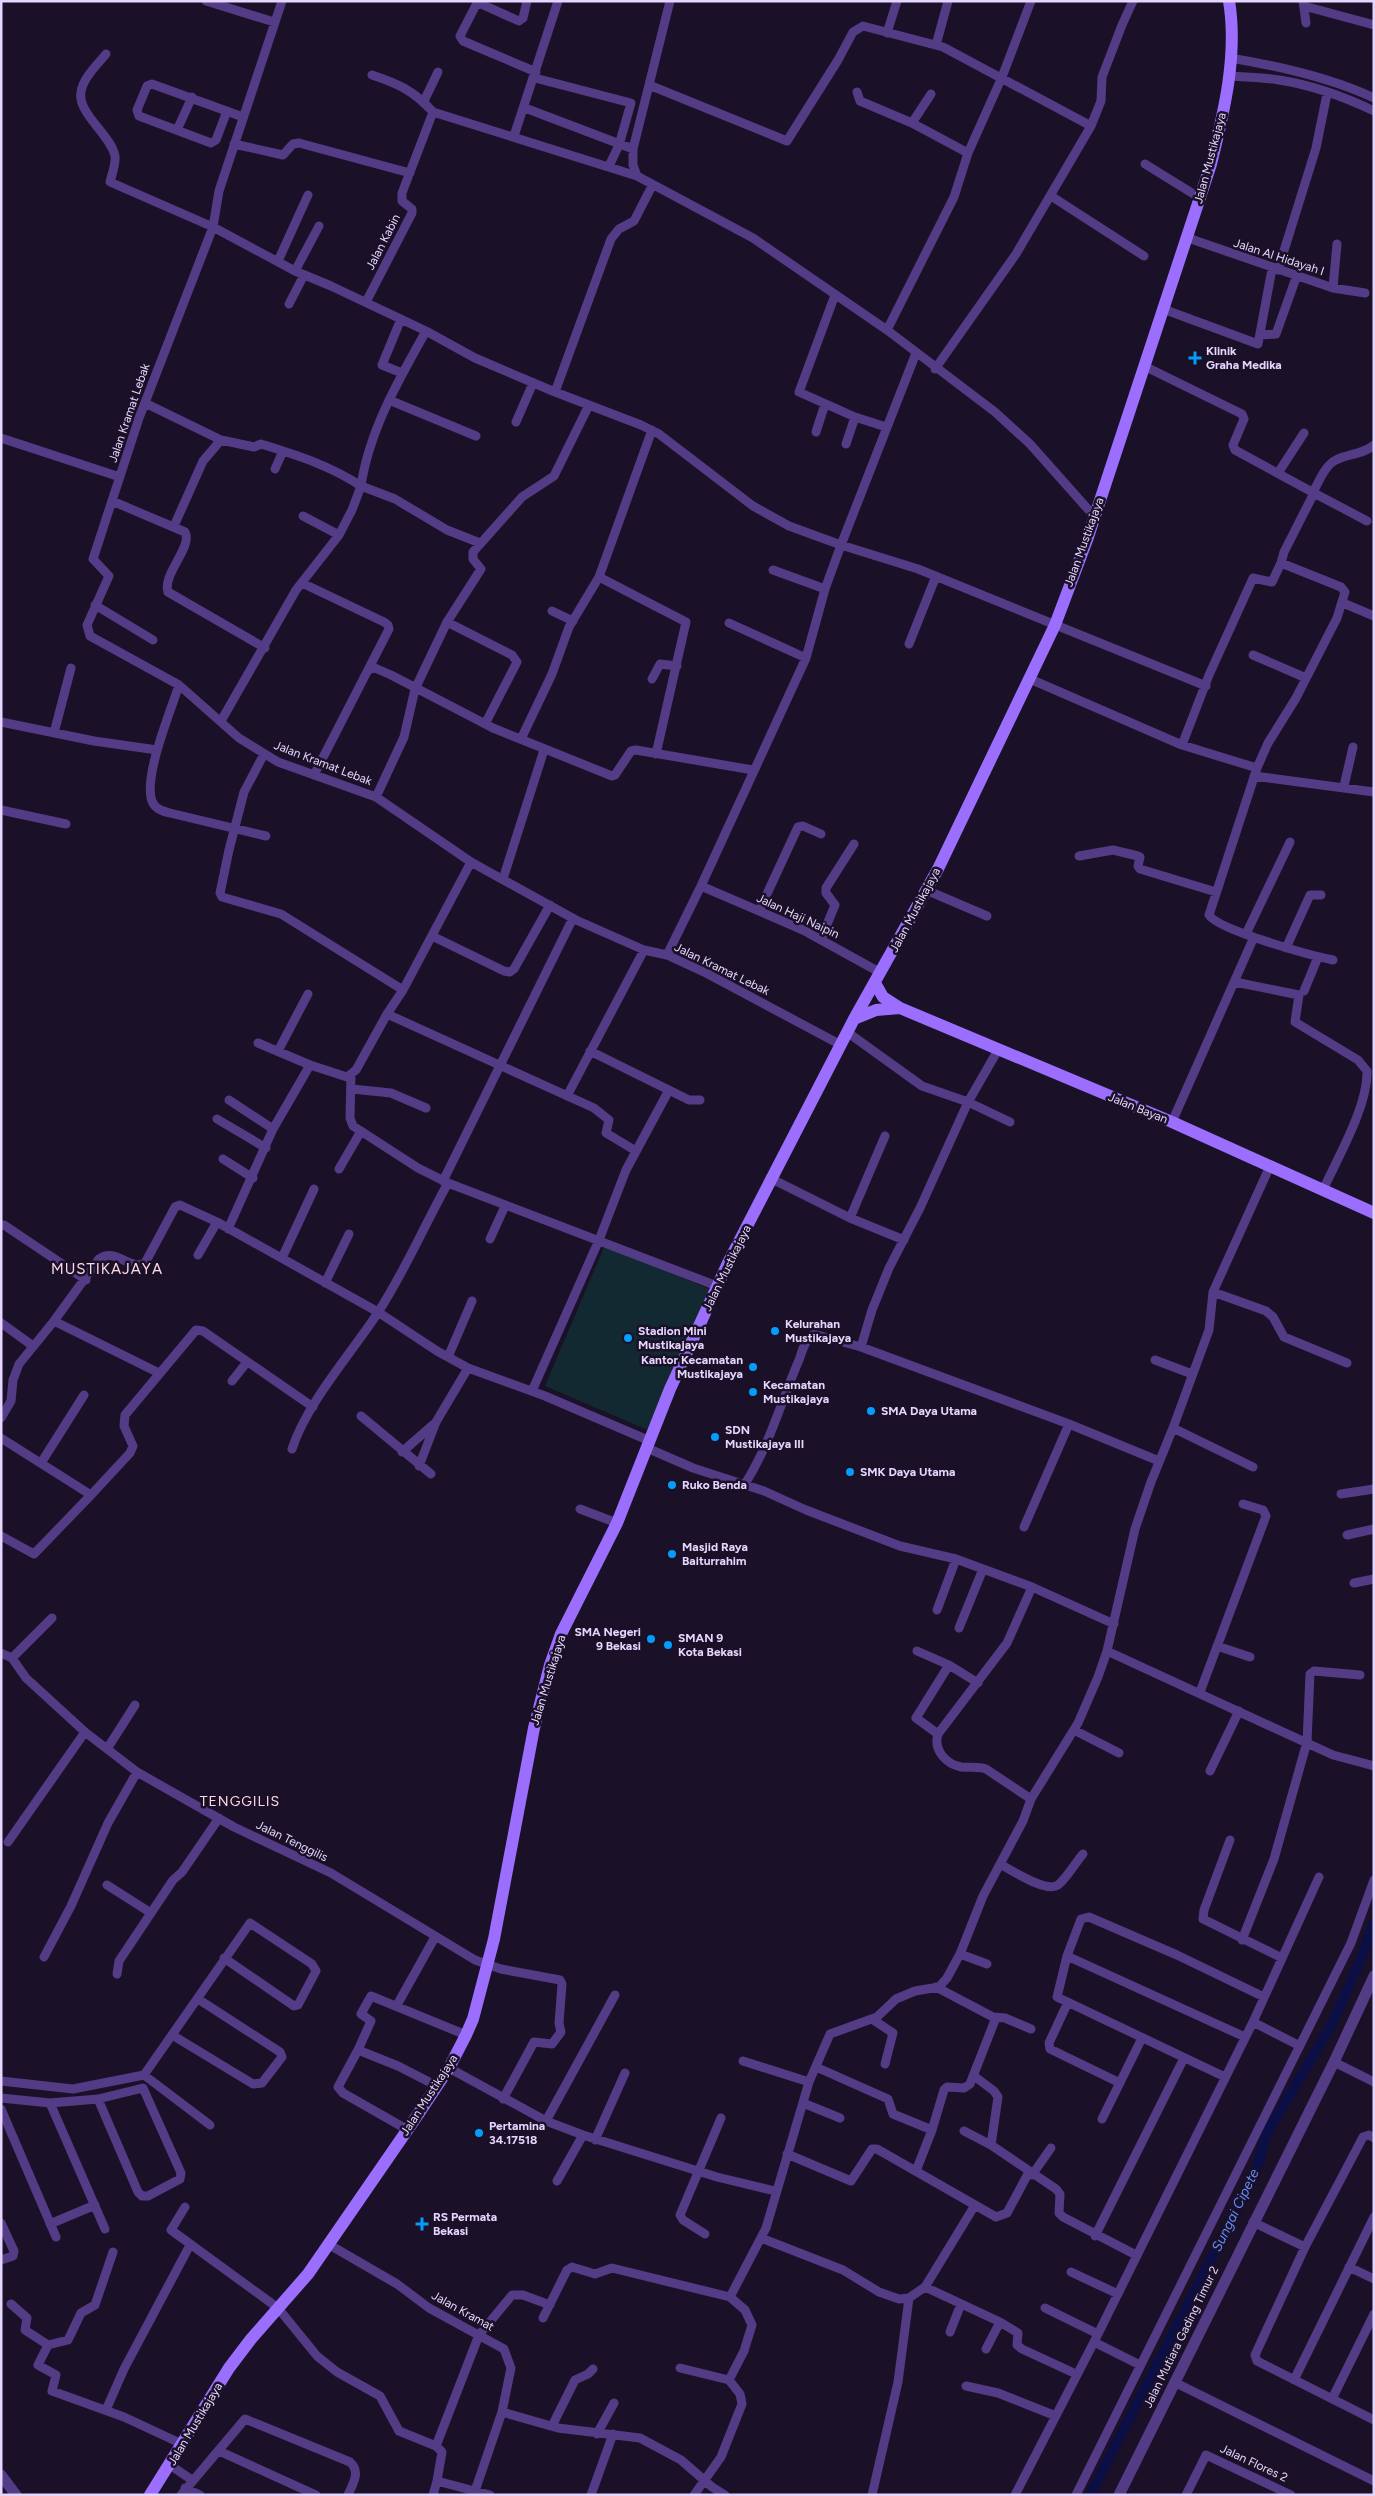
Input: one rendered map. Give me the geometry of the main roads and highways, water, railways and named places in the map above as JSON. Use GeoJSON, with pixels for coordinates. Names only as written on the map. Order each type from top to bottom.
{"type":"FeatureCollection","features":[{"type":"Feature","properties":{"kind":"main road","name":"Jalan Mustikajaya"},"geometry":{"type":"LineString","coordinates":[[150,2495],[170,2466],[229,2368],[308,2274],[408,2130],[449,2068],[473,2019],[487,1966],[534,1728],[550,1665],[561,1634],[617,1523],[670,1390],[717,1286],[770,1178],[847,1032],[926,890],[1055,625],[1188,238],[1219,132],[1229,76],[1229,1]]}},
{"type":"Feature","properties":{"kind":"main road","name":"Jalan Bayan"},"geometry":{"type":"LineString","coordinates":[[878,978],[883,997],[900,1008],[1172,1122],[1374,1213]]}},
{"type":"Feature","properties":{"kind":"main road","name":"Jalan Bayan"},"geometry":{"type":"LineString","coordinates":[[854,1019],[876,1010],[900,1008]]}},
{"type":"Feature","properties":{"kind":"waterway","name":"Sungai Cipete"},"geometry":{"type":"LineString","coordinates":[[1090,2495],[1255,2174],[1267,2133],[1333,2022],[1374,1923]]}},
{"type":"Feature","properties":{"kind":"place","name":"Klinik Graha Medika"},"geometry":{"type":"Point","coordinates":[1195,358]}},
{"type":"Feature","properties":{"kind":"place","name":"Kelurahan Mustikajaya"},"geometry":{"type":"Point","coordinates":[775,1331]}},
{"type":"Feature","properties":{"kind":"place","name":"Stadion Mini Mustikajaya"},"geometry":{"type":"Point","coordinates":[628,1338]}},
{"type":"Feature","properties":{"kind":"place","name":"Kantor Kecamatan Mustikajaya"},"geometry":{"type":"Point","coordinates":[753,1367]}},
{"type":"Feature","properties":{"kind":"place","name":"Kecamatan Mustikajaya"},"geometry":{"type":"Point","coordinates":[753,1392]}},
{"type":"Feature","properties":{"kind":"place","name":"SMA Daya Utama"},"geometry":{"type":"Point","coordinates":[871,1411]}},
{"type":"Feature","properties":{"kind":"place","name":"SDN Mustikajaya III"},"geometry":{"type":"Point","coordinates":[715,1437]}},
{"type":"Feature","properties":{"kind":"place","name":"SMK Daya Utama"},"geometry":{"type":"Point","coordinates":[850,1472]}},
{"type":"Feature","properties":{"kind":"place","name":"Ruko Benda"},"geometry":{"type":"Point","coordinates":[672,1485]}},
{"type":"Feature","properties":{"kind":"place","name":"Masjid Raya Baiturrahim"},"geometry":{"type":"Point","coordinates":[672,1554]}},
{"type":"Feature","properties":{"kind":"place","name":"SMA Negeri 9 Bekasi"},"geometry":{"type":"Point","coordinates":[651,1639]}},
{"type":"Feature","properties":{"kind":"place","name":"SMAN 9 Kota Bekasi"},"geometry":{"type":"Point","coordinates":[668,1645]}},
{"type":"Feature","properties":{"kind":"place","name":"Pertamina 34.17518"},"geometry":{"type":"Point","coordinates":[479,2133]}},
{"type":"Feature","properties":{"kind":"place","name":"RS Permata Bekasi"},"geometry":{"type":"Point","coordinates":[422,2224]}},
{"type":"Feature","properties":{"kind":"district","name":"MUSTIKAJAYA"},"geometry":{"type":"Point","coordinates":[107,1269]}},
{"type":"Feature","properties":{"kind":"district","name":"TENGGILIS"},"geometry":{"type":"Point","coordinates":[240,1801]}}]}
